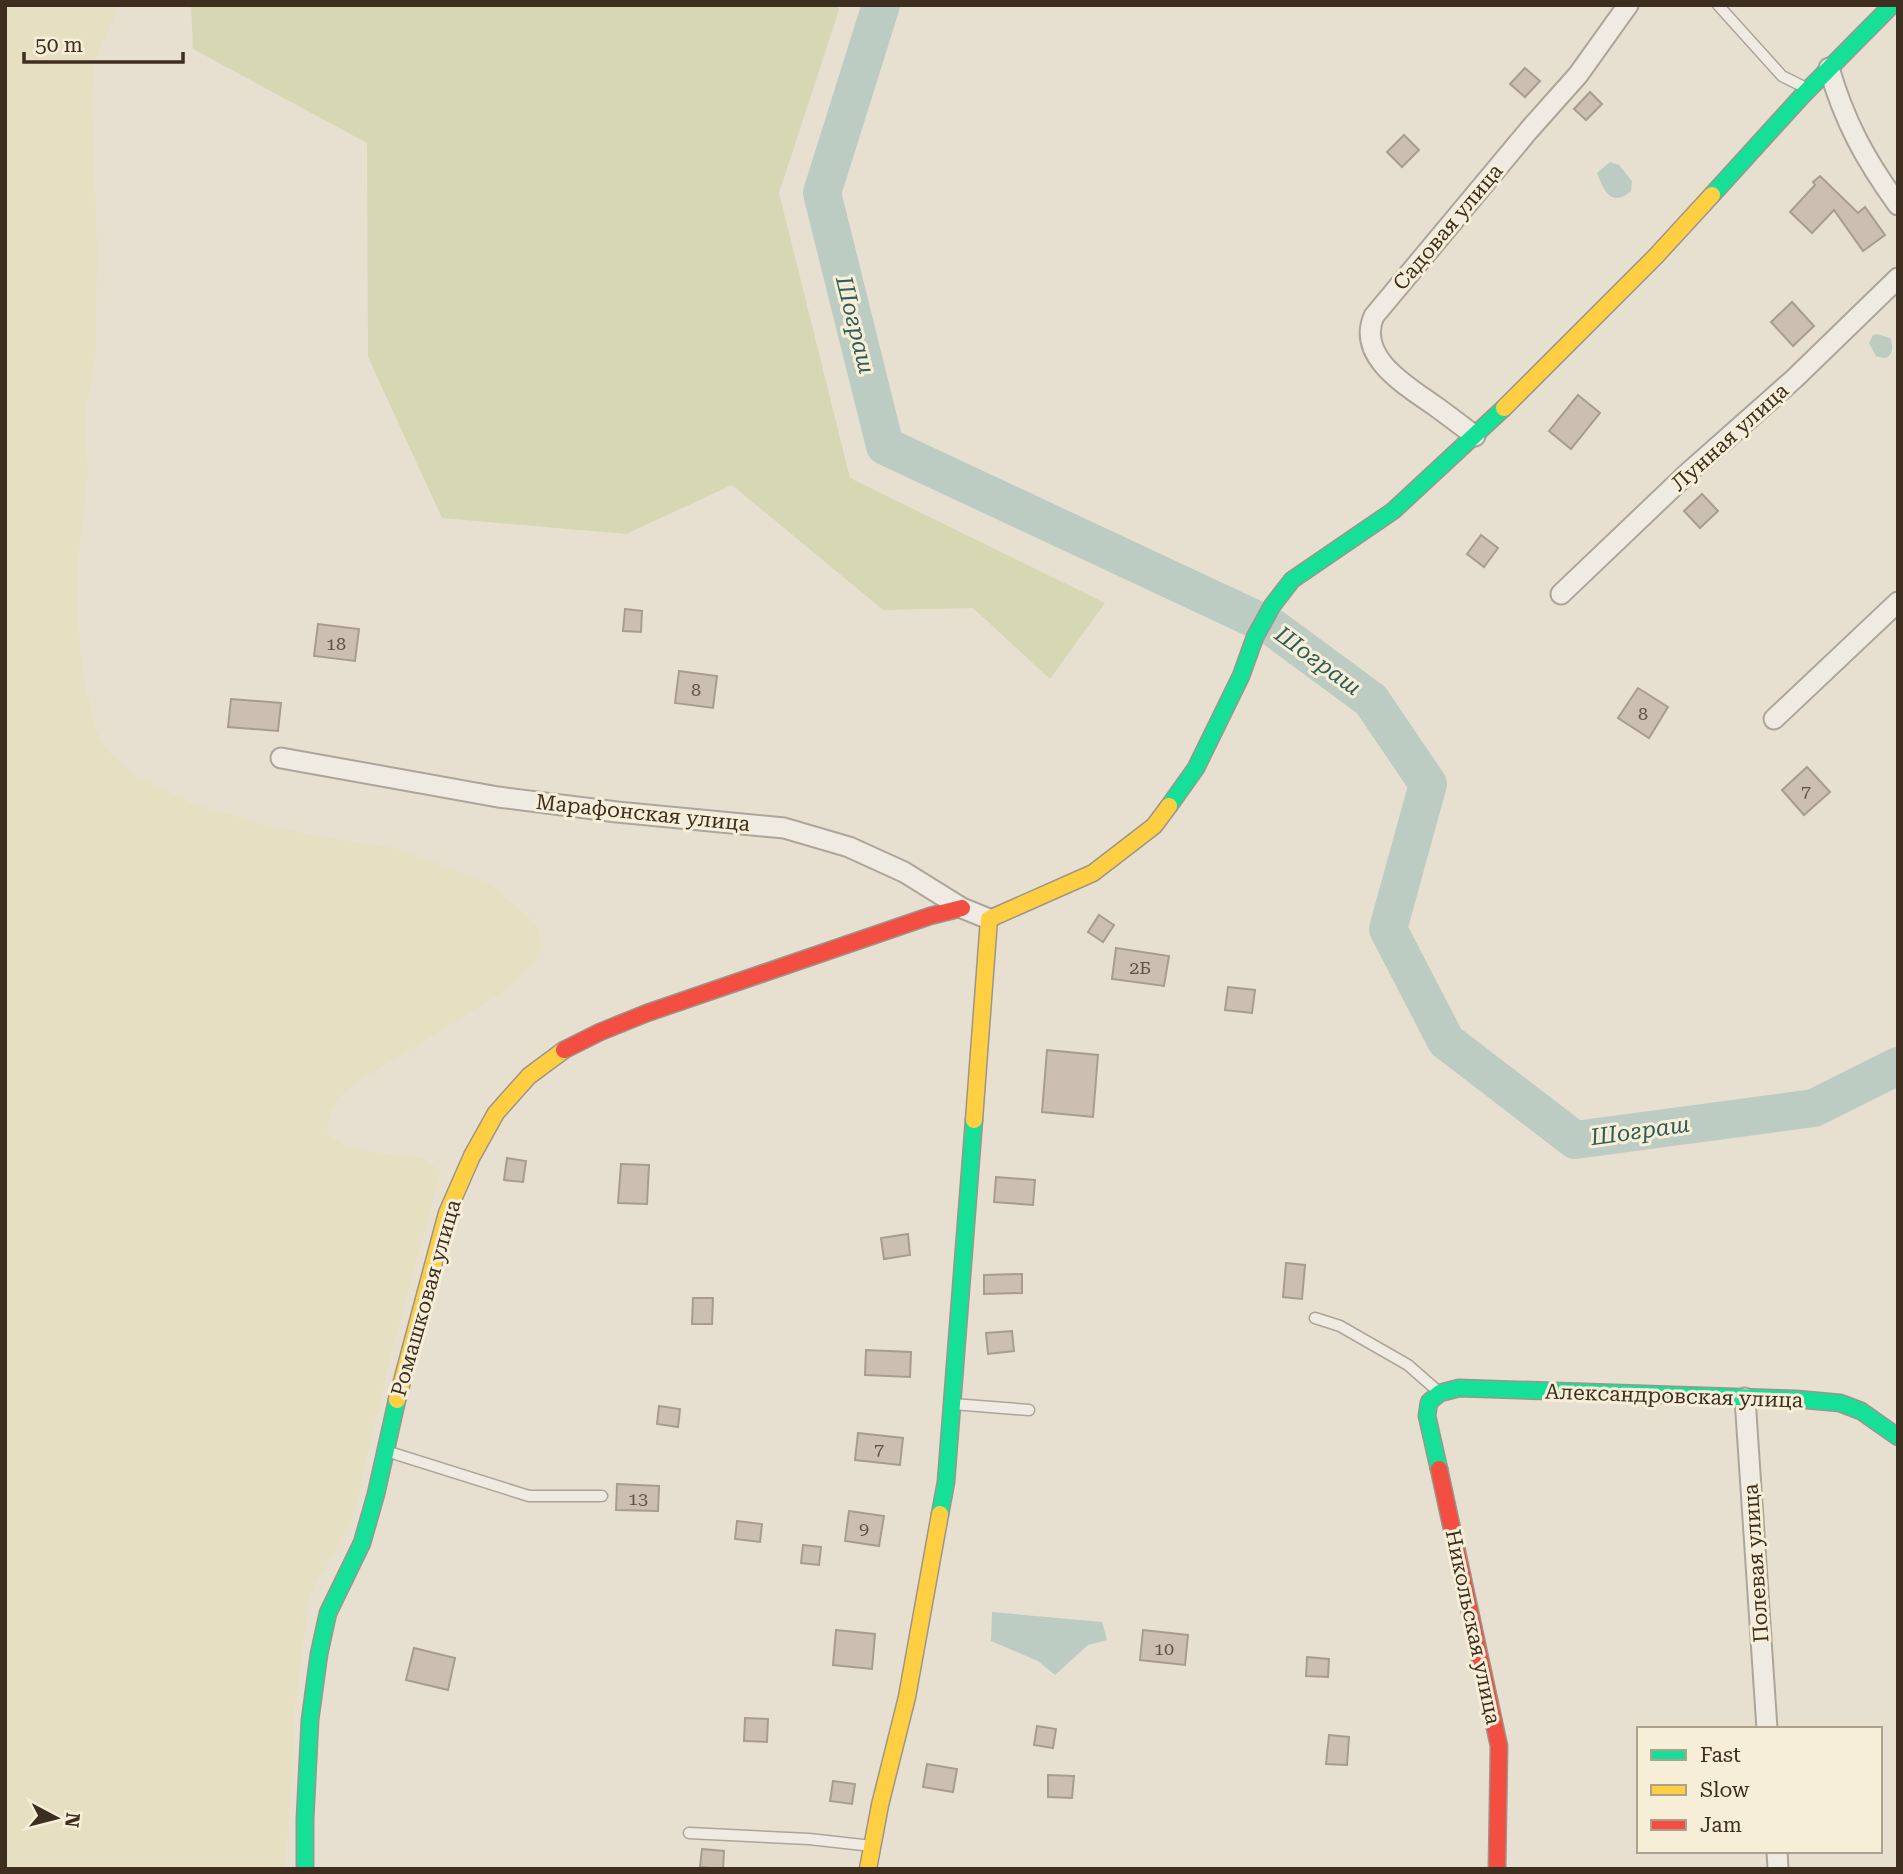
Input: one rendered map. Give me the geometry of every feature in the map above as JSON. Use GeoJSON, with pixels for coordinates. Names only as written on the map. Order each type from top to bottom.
{"type":"FeatureCollection","features":[{"type":"Feature","properties":{"kind":"street","name":"Садовая улица"},"geometry":{"type":"LineString","coordinates":[[1475,436],[1400,382],[1376,356],[1369,328],[1374,316],[1578,75],[1628,5]]}},
{"type":"Feature","properties":{"kind":"street"},"geometry":{"type":"LineString","coordinates":[[868,1869],[907,1697],[946,1482],[989,919],[1093,873],[1154,826],[1196,768],[1241,676],[1255,638],[1272,606],[1292,580],[1393,511],[1475,436],[1656,256],[1809,89],[1892,5]]}},
{"type":"Feature","properties":{"kind":"street"},"geometry":{"type":"LineString","coordinates":[[1829,68],[1850,128],[1872,169],[1898,205]]}},
{"type":"Feature","properties":{"kind":"street","name":"Лунная улица"},"geometry":{"type":"LineString","coordinates":[[1561,594],[1690,471],[1794,379],[1898,278]]}},
{"type":"Feature","properties":{"kind":"street"},"geometry":{"type":"LineString","coordinates":[[1774,719],[1898,602]]}},
{"type":"Feature","properties":{"kind":"street","name":"Марафонская улица"},"geometry":{"type":"LineString","coordinates":[[281,758],[498,797],[784,828],[849,847],[904,872],[962,908],[989,919]]}},
{"type":"Feature","properties":{"kind":"street","name":"Ромашковая улица"},"geometry":{"type":"LineString","coordinates":[[305,1869],[310,1720],[319,1654],[328,1614],[362,1543],[447,1213],[472,1156],[496,1113],[529,1076],[561,1052],[600,1031],[930,916],[962,908]]}},
{"type":"Feature","properties":{"kind":"street","name":"Александровская улица"},"geometry":{"type":"LineString","coordinates":[[1440,1393],[1459,1388],[1840,1403],[1861,1411],[1898,1437]]}},
{"type":"Feature","properties":{"kind":"street","name":"Никольская улица"},"geometry":{"type":"LineString","coordinates":[[1440,1393],[1429,1402],[1427,1416],[1499,1746],[1497,1869]]}},
{"type":"Feature","properties":{"kind":"street","name":"Полевая улица"},"geometry":{"type":"LineString","coordinates":[[1745,1398],[1767,1727]]}},
{"type":"Feature","properties":{"kind":"lane"},"geometry":{"type":"LineString","coordinates":[[1718,5],[1782,76],[1809,89]]}},
{"type":"Feature","properties":{"kind":"lane"},"geometry":{"type":"LineString","coordinates":[[1315,1318],[1340,1326],[1408,1365],[1440,1393]]}},
{"type":"Feature","properties":{"kind":"lane"},"geometry":{"type":"LineString","coordinates":[[953,1404],[1029,1410]]}},
{"type":"Feature","properties":{"kind":"lane"},"geometry":{"type":"LineString","coordinates":[[386,1451],[529,1496],[602,1496]]}},
{"type":"Feature","properties":{"kind":"lane"},"geometry":{"type":"LineString","coordinates":[[689,1833],[809,1839],[872,1846]]}},
{"type":"Feature","properties":{"kind":"shaded area"},"geometry":{"type":"Polygon","coordinates":[[[5,5],[120,5],[95,59],[92,101],[97,247],[96,354],[85,415],[88,475],[78,562],[77,604],[82,671],[96,730],[106,749],[136,776],[191,803],[254,822],[312,835],[394,848],[472,876],[490,885],[537,925],[542,946],[533,964],[502,993],[357,1082],[340,1096],[329,1114],[327,1134],[344,1145],[363,1151],[425,1158],[441,1172],[392,1351],[354,1514],[313,1588],[308,1607],[294,1713],[285,1869],[5,1869],[5,5]]]}},
{"type":"Feature","properties":{"kind":"shaded area"},"geometry":{"type":"Polygon","coordinates":[[[1610,162],[1619,165],[1632,181],[1631,191],[1618,198],[1609,195],[1597,173],[1610,162]]]}},
{"type":"Feature","properties":{"kind":"shaded area"},"geometry":{"type":"Polygon","coordinates":[[[1873,335],[1891,340],[1888,357],[1876,356],[1869,343],[1873,335]]]}},
{"type":"Feature","properties":{"kind":"shaded area"},"geometry":{"type":"Polygon","coordinates":[[[992,1612],[1102,1622],[1107,1640],[1088,1645],[1055,1675],[1038,1661],[991,1641],[992,1612]]]}},
{"type":"Feature","properties":{"kind":"green space"},"geometry":{"type":"Polygon","coordinates":[[[191,5],[837,5],[839,10],[779,193],[850,478],[1105,603],[1050,679],[973,608],[883,610],[732,485],[626,534],[442,518],[368,357],[367,143],[193,49],[191,5]]]}},
{"type":"Feature","properties":{"kind":"building"},"geometry":{"type":"Polygon","coordinates":[[[1525,68],[1540,81],[1525,97],[1510,84],[1525,68]]]}},
{"type":"Feature","properties":{"kind":"building"},"geometry":{"type":"Polygon","coordinates":[[[1590,92],[1602,104],[1586,120],[1574,109],[1590,92]]]}},
{"type":"Feature","properties":{"kind":"building"},"geometry":{"type":"Polygon","coordinates":[[[1404,135],[1419,150],[1402,167],[1387,152],[1404,135]]]}},
{"type":"Feature","properties":{"kind":"building"},"geometry":{"type":"Polygon","coordinates":[[[1820,176],[1858,213],[1865,207],[1885,235],[1863,251],[1834,210],[1812,233],[1790,212],[1820,176]]]}},
{"type":"Feature","properties":{"kind":"building"},"geometry":{"type":"Polygon","coordinates":[[[1792,302],[1814,326],[1793,346],[1771,322],[1792,302]]]}},
{"type":"Feature","properties":{"kind":"building"},"geometry":{"type":"Polygon","coordinates":[[[1578,395],[1600,413],[1571,449],[1549,431],[1578,395]]]}},
{"type":"Feature","properties":{"kind":"building"},"geometry":{"type":"Polygon","coordinates":[[[1702,494],[1718,511],[1700,528],[1684,511],[1702,494]]]}},
{"type":"Feature","properties":{"kind":"building"},"geometry":{"type":"Polygon","coordinates":[[[1481,535],[1498,548],[1484,567],[1467,554],[1481,535]]]}},
{"type":"Feature","properties":{"kind":"building"},"geometry":{"type":"Polygon","coordinates":[[[625,609],[642,611],[641,632],[623,631],[625,609]]]}},
{"type":"Feature","properties":{"kind":"building"},"geometry":{"type":"Polygon","coordinates":[[[318,624],[359,629],[355,661],[314,656],[318,624]]]}},
{"type":"Feature","properties":{"kind":"building"},"geometry":{"type":"Polygon","coordinates":[[[679,671],[717,676],[713,708],[675,703],[679,671]]]}},
{"type":"Feature","properties":{"kind":"building"},"geometry":{"type":"Polygon","coordinates":[[[1638,688],[1668,707],[1649,738],[1618,718],[1638,688]]]}},
{"type":"Feature","properties":{"kind":"building"},"geometry":{"type":"Polygon","coordinates":[[[231,699],[281,703],[278,731],[228,727],[231,699]]]}},
{"type":"Feature","properties":{"kind":"building"},"geometry":{"type":"Polygon","coordinates":[[[1807,767],[1830,792],[1804,815],[1782,790],[1807,767]]]}},
{"type":"Feature","properties":{"kind":"building"},"geometry":{"type":"Polygon","coordinates":[[[1099,915],[1114,925],[1103,942],[1088,932],[1099,915]]]}},
{"type":"Feature","properties":{"kind":"building"},"geometry":{"type":"Polygon","coordinates":[[[1116,948],[1169,956],[1164,986],[1112,979],[1116,948]]]}},
{"type":"Feature","properties":{"kind":"building"},"geometry":{"type":"Polygon","coordinates":[[[1228,987],[1255,990],[1252,1013],[1225,1010],[1228,987]]]}},
{"type":"Feature","properties":{"kind":"building"},"geometry":{"type":"Polygon","coordinates":[[[1047,1050],[1098,1055],[1093,1117],[1042,1112],[1047,1050]]]}},
{"type":"Feature","properties":{"kind":"building"},"geometry":{"type":"Polygon","coordinates":[[[507,1158],[526,1161],[523,1182],[504,1180],[507,1158]]]}},
{"type":"Feature","properties":{"kind":"building"},"geometry":{"type":"Polygon","coordinates":[[[621,1164],[649,1165],[647,1204],[618,1203],[621,1164]]]}},
{"type":"Feature","properties":{"kind":"building"},"geometry":{"type":"Polygon","coordinates":[[[996,1177],[1035,1180],[1033,1205],[994,1202],[996,1177]]]}},
{"type":"Feature","properties":{"kind":"building"},"geometry":{"type":"Polygon","coordinates":[[[908,1234],[910,1255],[884,1259],[881,1238],[908,1234]]]}},
{"type":"Feature","properties":{"kind":"building"},"geometry":{"type":"Polygon","coordinates":[[[1286,1263],[1305,1265],[1302,1299],[1283,1297],[1286,1263]]]}},
{"type":"Feature","properties":{"kind":"building"},"geometry":{"type":"Polygon","coordinates":[[[1022,1274],[1022,1293],[984,1294],[984,1275],[1022,1274]]]}},
{"type":"Feature","properties":{"kind":"building"},"geometry":{"type":"Polygon","coordinates":[[[693,1298],[713,1298],[712,1324],[692,1324],[693,1298]]]}},
{"type":"Feature","properties":{"kind":"building"},"geometry":{"type":"Polygon","coordinates":[[[1012,1331],[1014,1351],[988,1354],[986,1333],[1012,1331]]]}},
{"type":"Feature","properties":{"kind":"building"},"geometry":{"type":"Polygon","coordinates":[[[866,1350],[911,1352],[910,1377],[865,1375],[866,1350]]]}},
{"type":"Feature","properties":{"kind":"building"},"geometry":{"type":"Polygon","coordinates":[[[659,1406],[680,1409],[678,1427],[657,1424],[659,1406]]]}},
{"type":"Feature","properties":{"kind":"building"},"geometry":{"type":"Polygon","coordinates":[[[858,1433],[903,1438],[900,1465],[855,1460],[858,1433]]]}},
{"type":"Feature","properties":{"kind":"building"},"geometry":{"type":"Polygon","coordinates":[[[617,1484],[659,1486],[658,1511],[616,1510],[617,1484]]]}},
{"type":"Feature","properties":{"kind":"building"},"geometry":{"type":"Polygon","coordinates":[[[849,1511],[884,1516],[879,1546],[845,1541],[849,1511]]]}},
{"type":"Feature","properties":{"kind":"building"},"geometry":{"type":"Polygon","coordinates":[[[737,1521],[762,1524],[760,1542],[735,1539],[737,1521]]]}},
{"type":"Feature","properties":{"kind":"building"},"geometry":{"type":"Polygon","coordinates":[[[803,1545],[821,1547],[819,1565],[801,1563],[803,1545]]]}},
{"type":"Feature","properties":{"kind":"building"},"geometry":{"type":"Polygon","coordinates":[[[836,1630],[875,1634],[872,1669],[833,1665],[836,1630]]]}},
{"type":"Feature","properties":{"kind":"building"},"geometry":{"type":"Polygon","coordinates":[[[1143,1630],[1188,1635],[1185,1665],[1140,1660],[1143,1630]]]}},
{"type":"Feature","properties":{"kind":"building"},"geometry":{"type":"Polygon","coordinates":[[[414,1648],[455,1658],[448,1690],[406,1680],[414,1648]]]}},
{"type":"Feature","properties":{"kind":"building"},"geometry":{"type":"Polygon","coordinates":[[[1307,1657],[1329,1659],[1328,1677],[1306,1676],[1307,1657]]]}},
{"type":"Feature","properties":{"kind":"building"},"geometry":{"type":"Polygon","coordinates":[[[745,1718],[768,1719],[767,1742],[744,1741],[745,1718]]]}},
{"type":"Feature","properties":{"kind":"building"},"geometry":{"type":"Polygon","coordinates":[[[1037,1726],[1056,1729],[1053,1748],[1034,1745],[1037,1726]]]}},
{"type":"Feature","properties":{"kind":"building"},"geometry":{"type":"Polygon","coordinates":[[[1329,1735],[1349,1737],[1347,1765],[1326,1764],[1329,1735]]]}},
{"type":"Feature","properties":{"kind":"building"},"geometry":{"type":"Polygon","coordinates":[[[927,1764],[957,1769],[953,1792],[923,1787],[927,1764]]]}},
{"type":"Feature","properties":{"kind":"building"},"geometry":{"type":"Polygon","coordinates":[[[1048,1775],[1074,1776],[1072,1798],[1048,1797],[1048,1775]]]}},
{"type":"Feature","properties":{"kind":"building"},"geometry":{"type":"Polygon","coordinates":[[[833,1781],[855,1784],[852,1804],[830,1801],[833,1781]]]}},
{"type":"Feature","properties":{"kind":"building"},"geometry":{"type":"Polygon","coordinates":[[[702,1849],[724,1851],[723,1869],[700,1867],[702,1849]]]}},
{"type":"Feature","properties":{"kind":"waterway","name":"Шограш"},"geometry":{"type":"LineString","coordinates":[[881,5],[822,193],[885,446],[1272,627],[1371,700],[1428,784],[1388,929],[1446,1041],[1575,1140],[1814,1108],[1898,1066]]}},
{"type":"Feature","properties":{"kind":"traffic: fast"},"geometry":{"type":"LineString","coordinates":[[1712,195],[1802,96],[1892,5]]}},
{"type":"Feature","properties":{"kind":"traffic: fast"},"geometry":{"type":"LineString","coordinates":[[1169,806],[1196,768],[1241,676],[1255,637],[1272,606],[1292,580],[1393,511],[1504,408]]}},
{"type":"Feature","properties":{"kind":"traffic: fast"},"geometry":{"type":"LineString","coordinates":[[940,1514],[946,1482],[974,1120]]}},
{"type":"Feature","properties":{"kind":"traffic: fast"},"geometry":{"type":"LineString","coordinates":[[1439,1469],[1427,1416],[1429,1402],[1440,1393],[1459,1388],[1796,1399],[1840,1403],[1861,1411],[1898,1437]]}},
{"type":"Feature","properties":{"kind":"traffic: fast"},"geometry":{"type":"LineString","coordinates":[[305,1869],[310,1720],[319,1654],[328,1613],[362,1543],[397,1400]]}},
{"type":"Feature","properties":{"kind":"traffic: slow"},"geometry":{"type":"LineString","coordinates":[[1504,408],[1656,256],[1712,195]]}},
{"type":"Feature","properties":{"kind":"traffic: slow"},"geometry":{"type":"LineString","coordinates":[[974,1120],[989,919],[1093,873],[1154,826],[1169,806]]}},
{"type":"Feature","properties":{"kind":"traffic: slow"},"geometry":{"type":"LineString","coordinates":[[397,1400],[447,1213],[472,1156],[496,1113],[529,1076],[564,1050]]}},
{"type":"Feature","properties":{"kind":"traffic: slow"},"geometry":{"type":"LineString","coordinates":[[868,1869],[880,1805],[907,1697],[940,1514]]}},
{"type":"Feature","properties":{"kind":"traffic: jam"},"geometry":{"type":"LineString","coordinates":[[564,1050],[647,1013],[930,916],[962,908]]}},
{"type":"Feature","properties":{"kind":"traffic: jam"},"geometry":{"type":"LineString","coordinates":[[1439,1469],[1499,1746],[1497,1869]]}}]}
